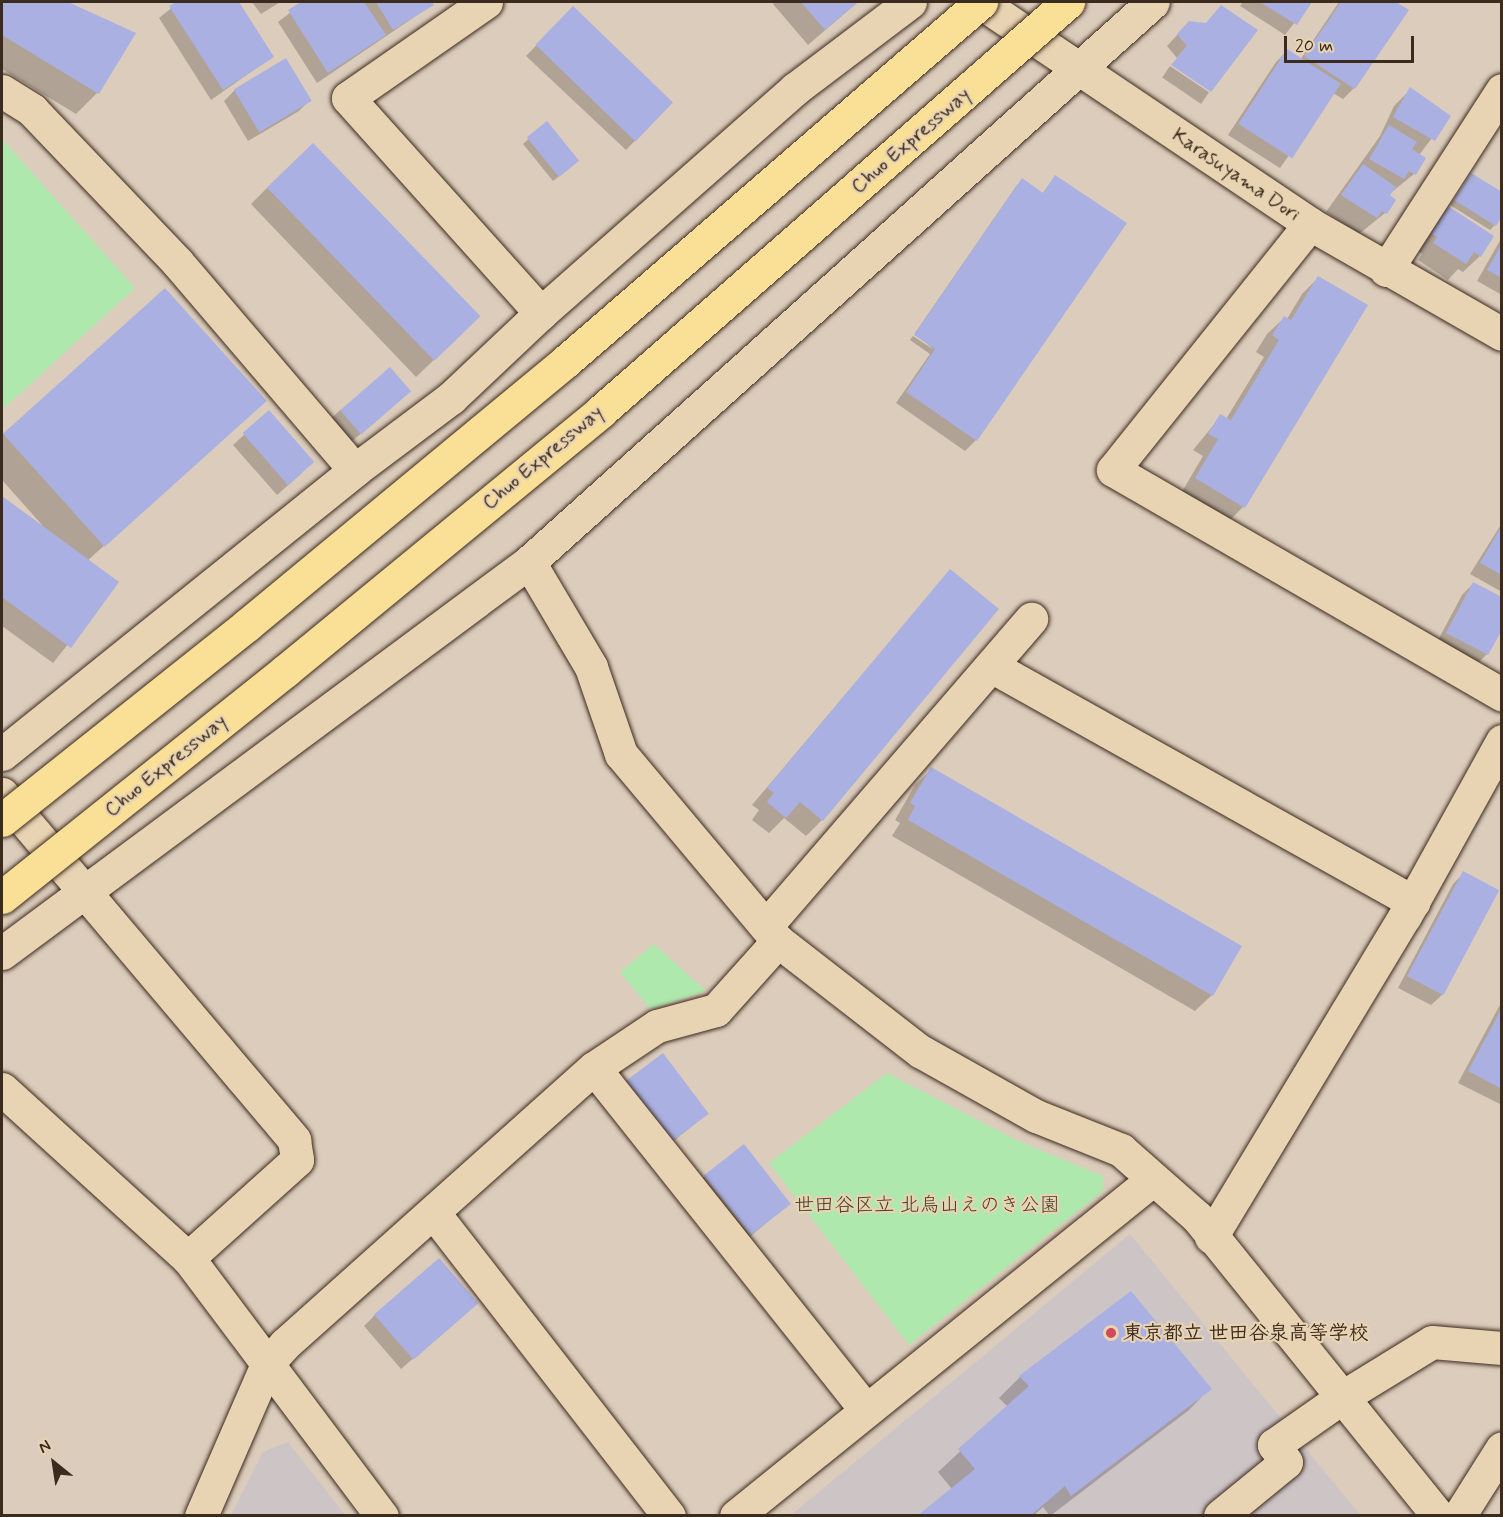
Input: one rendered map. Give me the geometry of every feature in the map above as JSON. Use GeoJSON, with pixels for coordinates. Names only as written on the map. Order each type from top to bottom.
{"type":"FeatureCollection","features":[{"type":"Feature","properties":{"kind":"highway"},"geometry":{"type":"LineString","coordinates":[[2,820],[248,625],[557,369],[980,2]]}},
{"type":"Feature","properties":{"kind":"highway","name":"Chuo Expressway"},"geometry":{"type":"LineString","coordinates":[[2,897],[285,671],[601,411],[1068,2]]}},
{"type":"Feature","properties":{"kind":"street"},"geometry":{"type":"LineString","coordinates":[[486,2],[348,98],[541,313]]}},
{"type":"Feature","properties":{"kind":"street"},"geometry":{"type":"LineString","coordinates":[[2,754],[355,470],[451,398],[541,313],[795,89],[910,2]]}},
{"type":"Feature","properties":{"kind":"street","name":"Karasuyama Dori"},"geometry":{"type":"LineString","coordinates":[[980,2],[1310,224],[1386,270],[1502,334]]}},
{"type":"Feature","properties":{"kind":"street"},"geometry":{"type":"LineString","coordinates":[[2,952],[529,562],[1153,2]]}},
{"type":"Feature","properties":{"kind":"street"},"geometry":{"type":"LineString","coordinates":[[1386,270],[1502,90]]}},
{"type":"Feature","properties":{"kind":"street"},"geometry":{"type":"LineString","coordinates":[[2,91],[32,110],[178,263],[355,470]]}},
{"type":"Feature","properties":{"kind":"street"},"geometry":{"type":"LineString","coordinates":[[1310,224],[1113,470],[1502,695]]}},
{"type":"Feature","properties":{"kind":"street"},"geometry":{"type":"LineString","coordinates":[[529,562],[591,667],[621,754],[772,933],[920,1051],[1036,1116],[1121,1150],[1152,1180],[1197,1217],[1438,1515]]}},
{"type":"Feature","properties":{"kind":"street"},"geometry":{"type":"LineString","coordinates":[[201,1515],[267,1364],[594,1068],[657,1026],[716,1010],[772,933],[1031,619]]}},
{"type":"Feature","properties":{"kind":"street"},"geometry":{"type":"LineString","coordinates":[[991,666],[1413,902]]}},
{"type":"Feature","properties":{"kind":"street"},"geometry":{"type":"LineString","coordinates":[[1211,1237],[1413,902],[1502,741]]}},
{"type":"Feature","properties":{"kind":"street"},"geometry":{"type":"LineString","coordinates":[[2,794],[81,893],[294,1140],[297,1160],[188,1258]]}},
{"type":"Feature","properties":{"kind":"street"},"geometry":{"type":"LineString","coordinates":[[594,1068],[864,1408]]}},
{"type":"Feature","properties":{"kind":"street"},"geometry":{"type":"LineString","coordinates":[[2,1089],[188,1258],[382,1515]]}},
{"type":"Feature","properties":{"kind":"street"},"geometry":{"type":"LineString","coordinates":[[735,1515],[864,1408],[1152,1180]]}},
{"type":"Feature","properties":{"kind":"street"},"geometry":{"type":"LineString","coordinates":[[433,1212],[669,1515]]}},
{"type":"Feature","properties":{"kind":"street"},"geometry":{"type":"LineString","coordinates":[[1220,1515],[1287,1462],[1274,1445],[1344,1396],[1432,1342],[1502,1348]]}},
{"type":"Feature","properties":{"kind":"street"},"geometry":{"type":"LineString","coordinates":[[1459,1515],[1502,1448]]}},
{"type":"Feature","properties":{"kind":"shaded area","name":"東京都立 世田谷泉高等学校"},"geometry":{"type":"Polygon","coordinates":[[[1130,1234],[1360,1515],[790,1516],[1130,1234]]]}},
{"type":"Feature","properties":{"kind":"shaded area"},"geometry":{"type":"Polygon","coordinates":[[[288,1442],[345,1515],[231,1515],[263,1452],[288,1442]]]}},
{"type":"Feature","properties":{"kind":"green space"},"geometry":{"type":"Polygon","coordinates":[[[2,139],[135,288],[2,410],[2,139]]]}},
{"type":"Feature","properties":{"kind":"green space"},"geometry":{"type":"Polygon","coordinates":[[[654,944],[706,991],[650,1009],[620,972],[654,944]]]}},
{"type":"Feature","properties":{"kind":"green space","name":"世田谷区立 北烏山えのき公園"},"geometry":{"type":"Polygon","coordinates":[[[887,1073],[1016,1140],[1103,1176],[1103,1191],[909,1345],[769,1163],[887,1073]]]}},
{"type":"Feature","properties":{"kind":"building"},"geometry":{"type":"Polygon","coordinates":[[[2,2],[68,2],[136,33],[99,94],[2,35],[2,2]]]}},
{"type":"Feature","properties":{"kind":"building"},"geometry":{"type":"Polygon","coordinates":[[[176,2],[239,2],[274,57],[223,90],[169,6],[176,2]]]}},
{"type":"Feature","properties":{"kind":"building"},"geometry":{"type":"Polygon","coordinates":[[[301,2],[364,2],[386,35],[328,73],[288,10],[301,2]]]}},
{"type":"Feature","properties":{"kind":"building"},"geometry":{"type":"Polygon","coordinates":[[[376,2],[432,2],[434,5],[393,30],[376,2]]]}},
{"type":"Feature","properties":{"kind":"building"},"geometry":{"type":"Polygon","coordinates":[[[801,2],[858,2],[825,30],[801,2]]]}},
{"type":"Feature","properties":{"kind":"building"},"geometry":{"type":"Polygon","coordinates":[[[1260,2],[1312,2],[1297,25],[1260,2]]]}},
{"type":"Feature","properties":{"kind":"building"},"geometry":{"type":"Polygon","coordinates":[[[1341,2],[1396,2],[1409,10],[1355,89],[1304,56],[1341,2]]]}},
{"type":"Feature","properties":{"kind":"building"},"geometry":{"type":"Polygon","coordinates":[[[1221,5],[1258,30],[1211,92],[1171,65],[1187,46],[1177,34],[1189,21],[1206,23],[1221,5]]]}},
{"type":"Feature","properties":{"kind":"building"},"geometry":{"type":"Polygon","coordinates":[[[573,6],[673,103],[635,141],[535,45],[573,6]]]}},
{"type":"Feature","properties":{"kind":"building"},"geometry":{"type":"Polygon","coordinates":[[[1287,49],[1341,84],[1292,158],[1239,124],[1287,49]]]}},
{"type":"Feature","properties":{"kind":"building"},"geometry":{"type":"Polygon","coordinates":[[[286,58],[312,101],[259,132],[234,89],[286,58]]]}},
{"type":"Feature","properties":{"kind":"building"},"geometry":{"type":"Polygon","coordinates":[[[1410,87],[1451,116],[1435,141],[1393,117],[1410,87]]]}},
{"type":"Feature","properties":{"kind":"building"},"geometry":{"type":"Polygon","coordinates":[[[547,121],[579,161],[559,177],[527,137],[547,121]]]}},
{"type":"Feature","properties":{"kind":"building"},"geometry":{"type":"Polygon","coordinates":[[[1389,125],[1417,142],[1412,149],[1426,158],[1416,175],[1409,171],[1404,179],[1369,159],[1389,125]]]}},
{"type":"Feature","properties":{"kind":"building"},"geometry":{"type":"Polygon","coordinates":[[[313,143],[480,316],[434,361],[267,187],[313,143]]]}},
{"type":"Feature","properties":{"kind":"building"},"geometry":{"type":"Polygon","coordinates":[[[1363,164],[1396,187],[1390,195],[1396,200],[1387,214],[1382,211],[1377,218],[1341,195],[1363,164]]]}},
{"type":"Feature","properties":{"kind":"building"},"geometry":{"type":"Polygon","coordinates":[[[1471,173],[1502,192],[1502,217],[1496,226],[1454,200],[1471,173]]]}},
{"type":"Feature","properties":{"kind":"building"},"geometry":{"type":"Polygon","coordinates":[[[1055,175],[1127,223],[977,441],[906,392],[935,349],[914,335],[1022,178],[1043,193],[1055,175]]]}},
{"type":"Feature","properties":{"kind":"building"},"geometry":{"type":"Polygon","coordinates":[[[1448,206],[1494,236],[1481,257],[1474,252],[1466,264],[1433,243],[1437,237],[1431,233],[1448,206]]]}},
{"type":"Feature","properties":{"kind":"building"},"geometry":{"type":"Polygon","coordinates":[[[1502,244],[1502,278],[1487,270],[1502,244]]]}},
{"type":"Feature","properties":{"kind":"building"},"geometry":{"type":"Polygon","coordinates":[[[1318,276],[1368,305],[1245,508],[1195,478],[1218,439],[1208,434],[1220,414],[1231,420],[1279,340],[1272,335],[1284,316],[1291,320],[1318,276]]]}},
{"type":"Feature","properties":{"kind":"building"},"geometry":{"type":"Polygon","coordinates":[[[165,288],[267,401],[105,547],[3,434],[165,288]]]}},
{"type":"Feature","properties":{"kind":"building"},"geometry":{"type":"Polygon","coordinates":[[[390,367],[411,391],[361,434],[340,410],[390,367]]]}},
{"type":"Feature","properties":{"kind":"building"},"geometry":{"type":"Polygon","coordinates":[[[269,410],[314,462],[288,485],[243,433],[269,410]]]}},
{"type":"Feature","properties":{"kind":"building"},"geometry":{"type":"Polygon","coordinates":[[[2,496],[119,582],[71,648],[2,597],[2,496]]]}},
{"type":"Feature","properties":{"kind":"building"},"geometry":{"type":"Polygon","coordinates":[[[1502,525],[1502,575],[1480,563],[1502,525]]]}},
{"type":"Feature","properties":{"kind":"building"},"geometry":{"type":"Polygon","coordinates":[[[950,569],[999,609],[823,821],[800,802],[786,818],[767,802],[774,793],[767,788],[950,569]]]}},
{"type":"Feature","properties":{"kind":"building"},"geometry":{"type":"Polygon","coordinates":[[[1473,582],[1502,597],[1502,630],[1488,655],[1446,633],[1473,582]]]}},
{"type":"Feature","properties":{"kind":"building"},"geometry":{"type":"Polygon","coordinates":[[[931,767],[1242,946],[1213,996],[908,820],[915,806],[910,803],[931,767]]]}},
{"type":"Feature","properties":{"kind":"building"},"geometry":{"type":"Polygon","coordinates":[[[1463,871],[1499,890],[1443,995],[1407,976],[1463,871]]]}},
{"type":"Feature","properties":{"kind":"building"},"geometry":{"type":"Polygon","coordinates":[[[1502,1008],[1502,1089],[1468,1071],[1502,1008]]]}},
{"type":"Feature","properties":{"kind":"building"},"geometry":{"type":"Polygon","coordinates":[[[663,1053],[709,1114],[671,1142],[625,1081],[663,1053]]]}},
{"type":"Feature","properties":{"kind":"building"},"geometry":{"type":"Polygon","coordinates":[[[744,1144],[791,1204],[751,1235],[704,1175],[744,1144]]]}},
{"type":"Feature","properties":{"kind":"building"},"geometry":{"type":"Polygon","coordinates":[[[439,1258],[478,1303],[413,1360],[374,1314],[439,1258]]]}},
{"type":"Feature","properties":{"kind":"building"},"geometry":{"type":"Polygon","coordinates":[[[1131,1291],[1212,1389],[1071,1496],[1065,1486],[1030,1516],[917,1516],[975,1469],[958,1449],[1029,1386],[1019,1376],[1131,1291]]]}},
{"type":"Feature","properties":{"kind":"place","name":"東京都立 世田谷泉高等学校"},"geometry":{"type":"Point","coordinates":[1111,1333]}}]}
